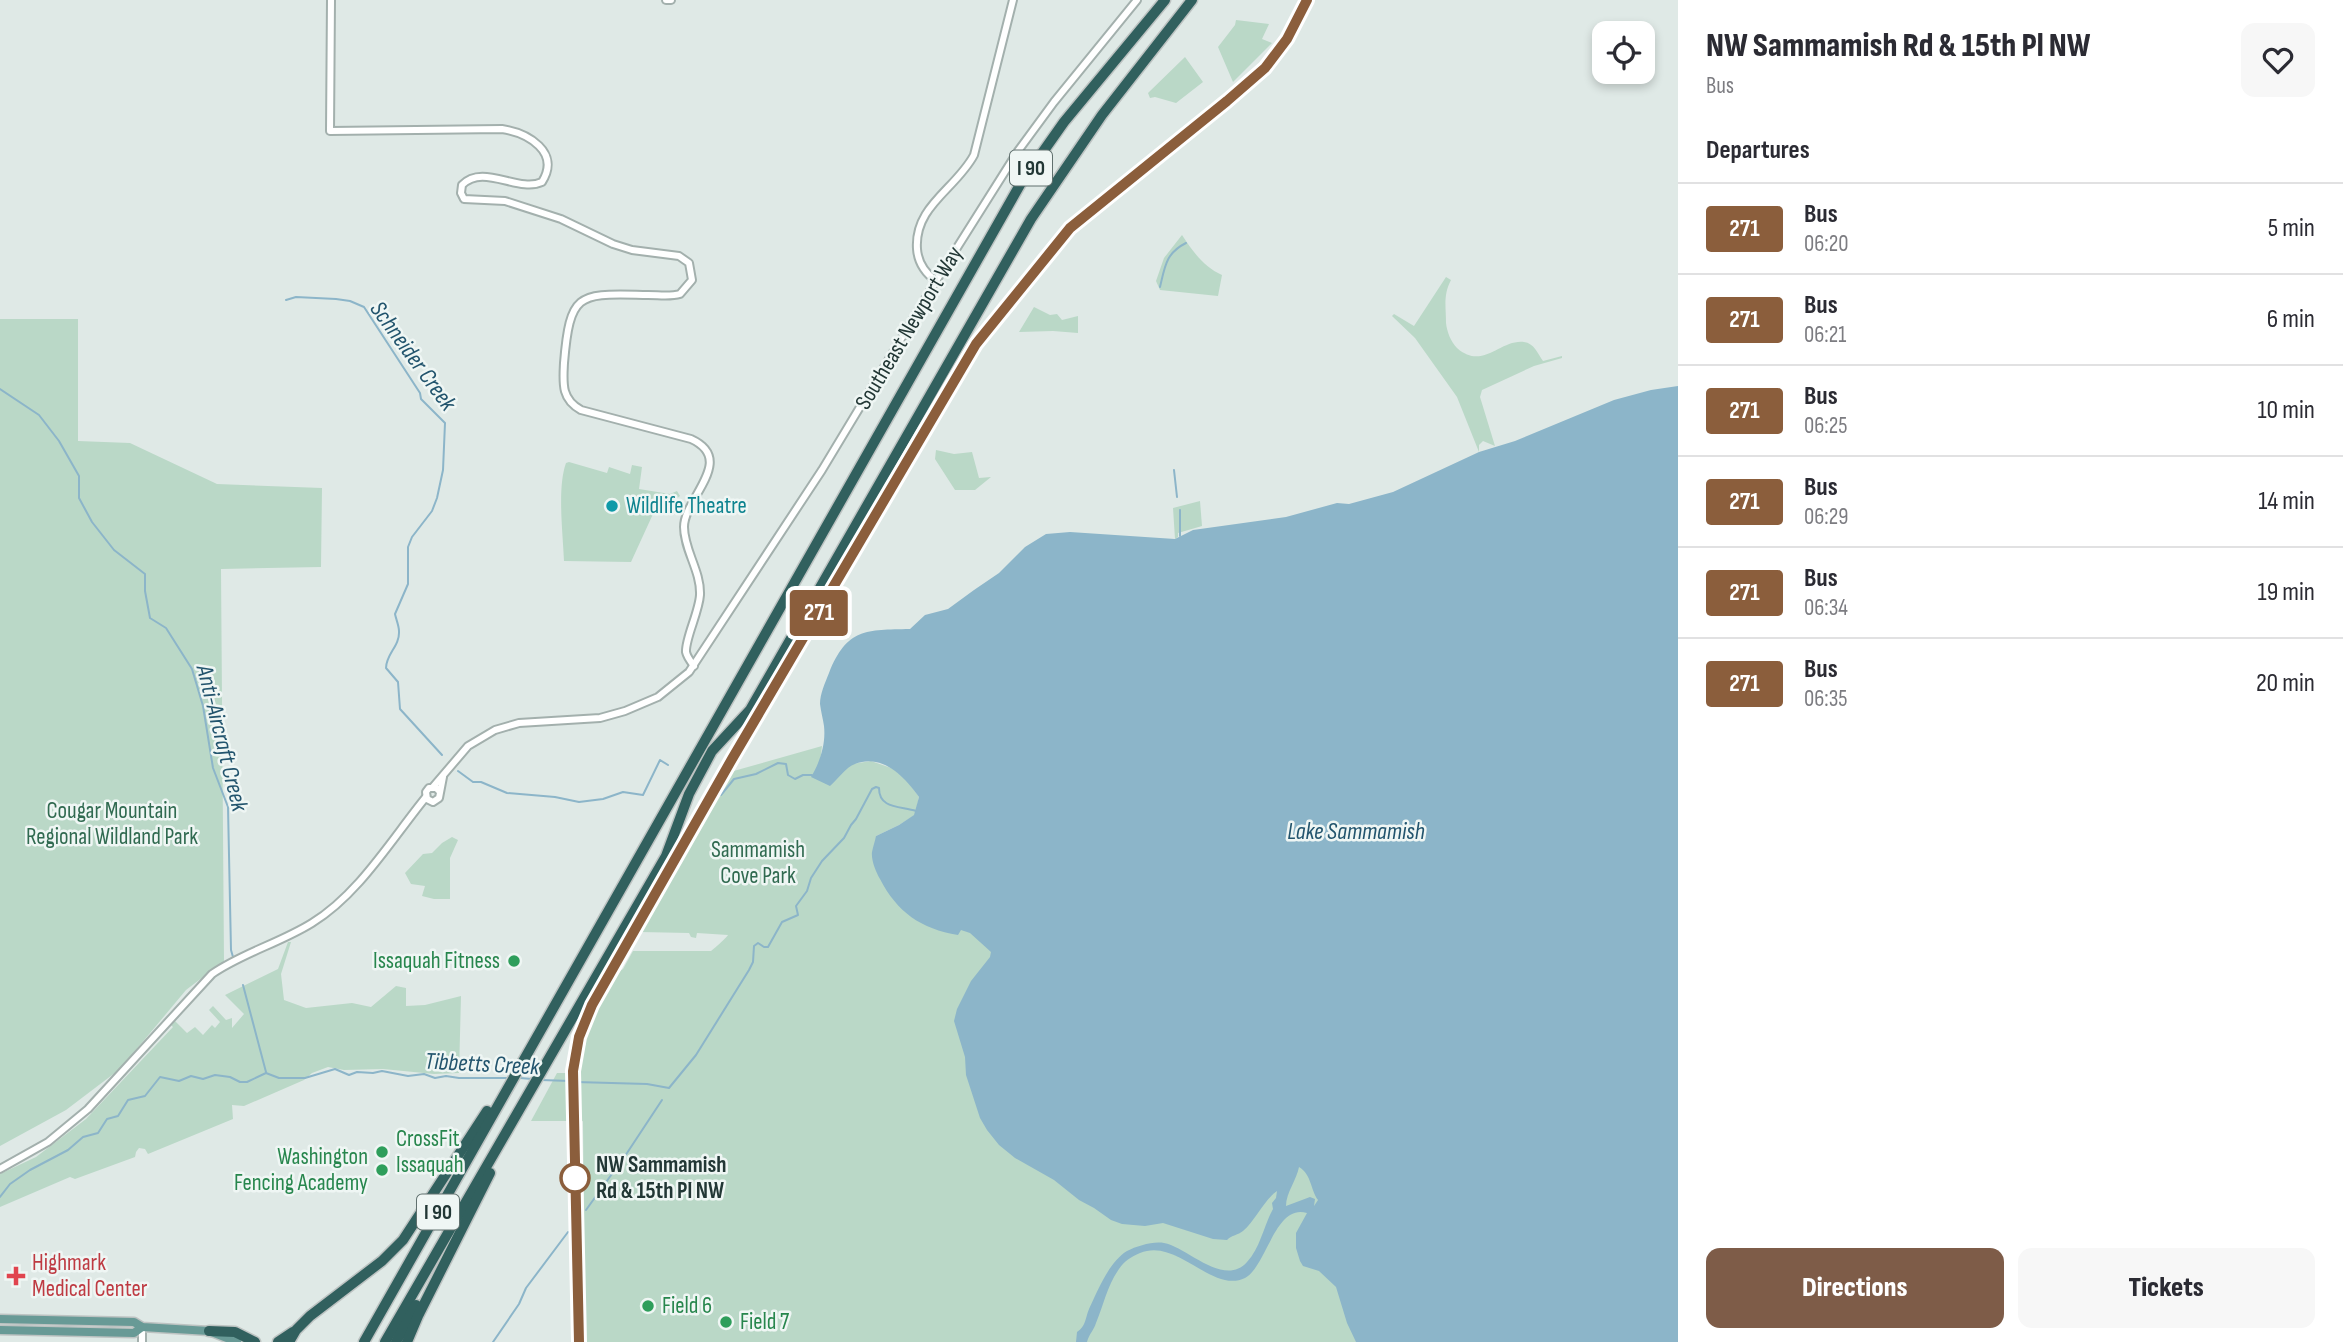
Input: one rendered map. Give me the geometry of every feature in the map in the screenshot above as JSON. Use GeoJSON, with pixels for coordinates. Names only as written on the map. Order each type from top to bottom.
{"type":"FeatureCollection","features":[{"type":"Feature","properties":{"kind":"highway","name":"I 90"},"geometry":{"type":"LineString","coordinates":[[364,1342],[511,1077],[1021,183],[1064,122],[1165,0]]}},
{"type":"Feature","properties":{"kind":"highway","name":"I 90"},"geometry":{"type":"LineString","coordinates":[[385,1342],[666,856],[689,794],[712,751],[750,710],[1031,219],[1102,115],[1192,0]]}},
{"type":"Feature","properties":{"kind":"highway"},"geometry":{"type":"LineString","coordinates":[[278,1342],[382,1261],[403,1240],[511,1077]]}},
{"type":"Feature","properties":{"kind":"highway"},"geometry":{"type":"LineString","coordinates":[[407,1342],[537,1078]]}},
{"type":"Feature","properties":{"kind":"highway"},"geometry":{"type":"LineString","coordinates":[[396,1342],[475,1201]]}},
{"type":"Feature","properties":{"kind":"highway"},"geometry":{"type":"LineString","coordinates":[[289,1342],[296,1330]]}},
{"type":"Feature","properties":{"kind":"highway"},"geometry":{"type":"LineString","coordinates":[[209,1331],[235,1332],[256,1342]]}},
{"type":"Feature","properties":{"kind":"main road"},"geometry":{"type":"LineString","coordinates":[[0,1319],[134,1322],[142,1326],[209,1331],[237,1342]]}},
{"type":"Feature","properties":{"kind":"main road"},"geometry":{"type":"LineString","coordinates":[[0,1330],[134,1333],[142,1326]]}},
{"type":"Feature","properties":{"kind":"street"},"geometry":{"type":"LineString","coordinates":[[331,0],[330,131],[502,129],[526,135],[537,143],[545,155],[547,166],[544,179],[535,185],[501,179],[467,180],[461,189],[462,197],[468,200],[505,201],[567,221],[613,244],[632,250],[683,257],[689,263],[692,276],[687,289],[677,296],[595,295],[581,302],[573,312],[566,337],[563,384],[567,399],[580,410],[697,442],[708,453],[710,464],[703,486],[688,511],[684,527],[700,589],[697,614],[686,649],[694,666]]}},
{"type":"Feature","properties":{"kind":"street"},"geometry":{"type":"LineString","coordinates":[[936,281],[926,273],[919,262],[919,226],[930,207],[963,173],[974,155],[1013,0]]}},
{"type":"Feature","properties":{"kind":"street","name":"Southeast Newport Way"},"geometry":{"type":"LineString","coordinates":[[436,789],[444,772],[468,746],[495,730],[519,723],[600,718],[625,711],[658,697],[681,680],[694,666],[828,460],[936,281],[1025,141],[1137,0]]}},
{"type":"Feature","properties":{"kind":"street"},"geometry":{"type":"LineString","coordinates":[[579,1342],[573,1081],[579,1037],[592,1005],[732,759],[970,353],[1052,247],[1082,217],[1258,75],[1283,47],[1307,0]]}},
{"type":"Feature","properties":{"kind":"street"},"geometry":{"type":"LineString","coordinates":[[0,1169],[48,1142],[88,1109],[204,982],[242,957],[296,932],[335,906],[359,881],[414,813],[428,799],[439,798],[436,789],[428,790],[428,799]]}},
{"type":"Feature","properties":{"kind":"street"},"geometry":{"type":"LineString","coordinates":[[142,1326],[142,1342]]}},
{"type":"Feature","properties":{"kind":"green space"},"geometry":{"type":"Polygon","coordinates":[[[1236,20],[1269,24],[1262,39],[1272,43],[1233,82],[1218,47],[1236,20]]]}},
{"type":"Feature","properties":{"kind":"green space"},"geometry":{"type":"Polygon","coordinates":[[[1185,57],[1203,82],[1176,103],[1150,98],[1148,93],[1185,57]]]}},
{"type":"Feature","properties":{"kind":"green space"},"geometry":{"type":"Polygon","coordinates":[[[1182,235],[1199,258],[1222,275],[1218,296],[1160,290],[1156,281],[1164,258],[1182,235]]]}},
{"type":"Feature","properties":{"kind":"green space"},"geometry":{"type":"Polygon","coordinates":[[[1446,277],[1451,280],[1445,306],[1447,326],[1451,340],[1457,348],[1475,356],[1515,342],[1524,342],[1533,347],[1543,361],[1562,356],[1482,390],[1480,397],[1495,446],[1483,441],[1479,445],[1479,452],[1457,397],[1415,338],[1392,316],[1394,314],[1414,326],[1446,277]]]}},
{"type":"Feature","properties":{"kind":"green space"},"geometry":{"type":"Polygon","coordinates":[[[1034,307],[1050,315],[1057,314],[1062,320],[1078,316],[1078,333],[1019,332],[1034,307]]]}},
{"type":"Feature","properties":{"kind":"green space","name":"Cougar Mountain Regional Wildland Park"},"geometry":{"type":"Polygon","coordinates":[[[0,319],[78,319],[78,441],[130,443],[217,484],[322,488],[321,567],[221,569],[224,961],[186,990],[120,1069],[66,1110],[0,1146],[0,319]]]}},
{"type":"Feature","properties":{"kind":"green space"},"geometry":{"type":"Polygon","coordinates":[[[936,450],[954,454],[972,452],[979,478],[991,477],[975,490],[955,490],[935,459],[936,450]]]}},
{"type":"Feature","properties":{"kind":"green space"},"geometry":{"type":"Polygon","coordinates":[[[566,463],[607,473],[609,467],[630,474],[632,465],[642,467],[639,489],[670,494],[677,491],[680,496],[653,514],[631,562],[564,561],[562,485],[566,463]]]}},
{"type":"Feature","properties":{"kind":"green space"},"geometry":{"type":"Polygon","coordinates":[[[1200,501],[1202,526],[1178,533],[1175,539],[1173,508],[1200,501]]]}},
{"type":"Feature","properties":{"kind":"green space","name":"Sammamish Cove Park"},"geometry":{"type":"Polygon","coordinates":[[[822,746],[820,763],[852,764],[871,761],[894,769],[919,797],[915,815],[876,836],[1295,1144],[1306,1146],[1380,1342],[585,1342],[583,1121],[580,1122],[578,1089],[581,1054],[586,1044],[581,1044],[583,1034],[617,973],[623,969],[633,951],[711,951],[728,935],[697,933],[696,938],[689,933],[640,932],[730,772],[822,746]]]}},
{"type":"Feature","properties":{"kind":"green space"},"geometry":{"type":"Polygon","coordinates":[[[452,837],[458,840],[450,858],[450,899],[422,896],[425,886],[411,884],[405,873],[423,854],[432,853],[452,837]]]}},
{"type":"Feature","properties":{"kind":"green space"},"geometry":{"type":"Polygon","coordinates":[[[288,942],[291,942],[281,974],[284,1000],[306,1008],[352,1003],[371,1007],[396,986],[406,988],[406,1006],[425,1005],[461,996],[459,1073],[344,1070],[328,1067],[244,1106],[232,1105],[233,1119],[148,1154],[145,1149],[139,1148],[135,1157],[75,1179],[70,1177],[0,1207],[0,1174],[36,1157],[86,1119],[173,1027],[170,1024],[174,1020],[187,1033],[195,1027],[203,1035],[212,1025],[215,1028],[220,1022],[209,1010],[213,1006],[226,1020],[232,1018],[232,1028],[244,1014],[225,995],[278,969],[288,942]]]}},
{"type":"Feature","properties":{"kind":"green space"},"geometry":{"type":"Polygon","coordinates":[[[557,1073],[568,1073],[569,1121],[531,1121],[557,1073]]]}},
{"type":"Feature","properties":{"kind":"water","name":"Lake Sammamish"},"geometry":{"type":"Polygon","coordinates":[[[1678,386],[1678,1342],[1356,1342],[1336,1287],[1319,1271],[1303,1266],[1300,1261],[1296,1248],[1296,1233],[1307,1213],[1296,1212],[1279,1226],[1253,1271],[1245,1278],[1233,1281],[1220,1279],[1181,1258],[1154,1250],[1140,1253],[1125,1261],[1111,1282],[1087,1342],[1076,1342],[1077,1332],[1084,1325],[1105,1277],[1127,1251],[1145,1244],[1164,1243],[1205,1264],[1228,1271],[1238,1269],[1255,1250],[1273,1209],[1272,1203],[1277,1191],[1247,1227],[1227,1240],[1213,1239],[1163,1223],[1145,1226],[1122,1224],[1079,1200],[1054,1180],[1015,1158],[999,1145],[980,1118],[966,1075],[965,1057],[954,1021],[971,981],[991,952],[970,933],[961,930],[958,935],[933,928],[902,910],[887,891],[873,862],[872,852],[876,836],[914,815],[919,797],[900,775],[883,764],[874,762],[865,761],[852,766],[830,786],[811,777],[820,759],[824,739],[821,696],[836,658],[843,647],[860,634],[910,629],[925,615],[948,609],[999,573],[1025,547],[1046,534],[1070,532],[1175,539],[1193,530],[1286,517],[1337,503],[1349,504],[1393,492],[1479,452],[1515,441],[1614,400],[1678,386]],[[1299,1167],[1286,1206],[1310,1197],[1315,1199],[1314,1206],[1318,1200],[1299,1167]]]}},
{"type":"Feature","properties":{"kind":"waterway"},"geometry":{"type":"LineString","coordinates":[[1160,287],[1170,256],[1186,243]]}},
{"type":"Feature","properties":{"kind":"waterway","name":"Schneider Creek"},"geometry":{"type":"LineString","coordinates":[[286,300],[296,297],[336,299],[364,307],[420,393],[421,399],[445,423],[443,470],[437,498],[432,511],[412,537],[408,547],[408,584],[395,614],[399,636],[386,668],[398,682],[400,709],[442,755]]}},
{"type":"Feature","properties":{"kind":"waterway","name":"Anti-Aircraft Creek"},"geometry":{"type":"LineString","coordinates":[[0,389],[39,415],[59,441],[79,476],[79,498],[92,522],[114,550],[145,574],[150,618],[166,628],[192,669],[203,706],[213,768],[228,807],[233,957]]}},
{"type":"Feature","properties":{"kind":"waterway"},"geometry":{"type":"LineString","coordinates":[[1174,470],[1177,497]]}},
{"type":"Feature","properties":{"kind":"waterway"},"geometry":{"type":"LineString","coordinates":[[1180,510],[1180,536]]}},
{"type":"Feature","properties":{"kind":"waterway","name":"Schneider Creek"},"geometry":{"type":"LineString","coordinates":[[458,771],[473,782],[481,782],[507,793],[579,802],[603,799],[623,792],[643,795],[660,760],[668,765]]}},
{"type":"Feature","properties":{"kind":"waterway","name":"Schneider Creek"},"geometry":{"type":"LineString","coordinates":[[721,795],[734,779],[756,774],[778,763],[786,764],[788,775],[795,779],[812,775]]}},
{"type":"Feature","properties":{"kind":"waterway","name":"Tibbetts Creek"},"geometry":{"type":"LineString","coordinates":[[576,1082],[647,1084],[669,1088],[696,1055],[749,970],[753,962],[754,946],[758,943],[768,947],[782,922],[798,915],[796,906],[807,891],[811,878],[822,861],[844,838],[872,789],[879,788],[886,803],[916,811]]}},
{"type":"Feature","properties":{"kind":"waterway","name":"Anti-Aircraft Creek"},"geometry":{"type":"LineString","coordinates":[[243,985],[266,1072]]}},
{"type":"Feature","properties":{"kind":"waterway","name":"Tibbetts Creek"},"geometry":{"type":"LineString","coordinates":[[0,1197],[10,1184],[30,1170],[68,1150],[83,1137],[98,1133],[107,1119],[118,1116],[128,1100],[145,1096],[160,1077],[179,1081],[191,1076],[203,1079],[215,1075],[247,1082],[266,1073],[279,1078],[305,1078],[335,1069],[349,1075],[382,1071],[408,1076],[424,1074],[435,1078],[507,1078]]}},
{"type":"Feature","properties":{"kind":"waterway","name":"Tibbetts Creek"},"geometry":{"type":"LineString","coordinates":[[520,1078],[532,1079]]}},
{"type":"Feature","properties":{"kind":"waterway","name":"Tibbetts Creek"},"geometry":{"type":"LineString","coordinates":[[541,1080],[570,1081]]}},
{"type":"Feature","properties":{"kind":"waterway"},"geometry":{"type":"LineString","coordinates":[[586,1210],[662,1100]]}},
{"type":"Feature","properties":{"kind":"waterway"},"geometry":{"type":"LineString","coordinates":[[493,1342],[519,1304],[526,1288],[568,1232]]}},
{"type":"Feature","properties":{"kind":"bus line","name":"271"},"geometry":{"type":"LineString","coordinates":[[579,1342],[573,1071],[582,1026],[592,1005],[732,759],[976,344],[1006,309],[1047,253],[1070,228],[1265,68],[1287,39],[1307,0]]}},
{"type":"Feature","properties":{"kind":"place","name":"Wildlife Theatre"},"geometry":{"type":"Point","coordinates":[612,506]}},
{"type":"Feature","properties":{"kind":"place","name":"Issaquah Fitness"},"geometry":{"type":"Point","coordinates":[514,961]}},
{"type":"Feature","properties":{"kind":"place","name":"CrossFit Issaquah"},"geometry":{"type":"Point","coordinates":[382,1152]}},
{"type":"Feature","properties":{"kind":"place","name":"Washington Fencing Academy"},"geometry":{"type":"Point","coordinates":[382,1170]}},
{"type":"Feature","properties":{"kind":"place","name":"NW Sammamish Rd & 15th Pl NW"},"geometry":{"type":"Point","coordinates":[575,1178]}},
{"type":"Feature","properties":{"kind":"place","name":"Highmark Medical Center"},"geometry":{"type":"Point","coordinates":[16,1276]}},
{"type":"Feature","properties":{"kind":"place","name":"Field 6"},"geometry":{"type":"Point","coordinates":[648,1306]}},
{"type":"Feature","properties":{"kind":"place","name":"Field 7"},"geometry":{"type":"Point","coordinates":[726,1322]}}]}
